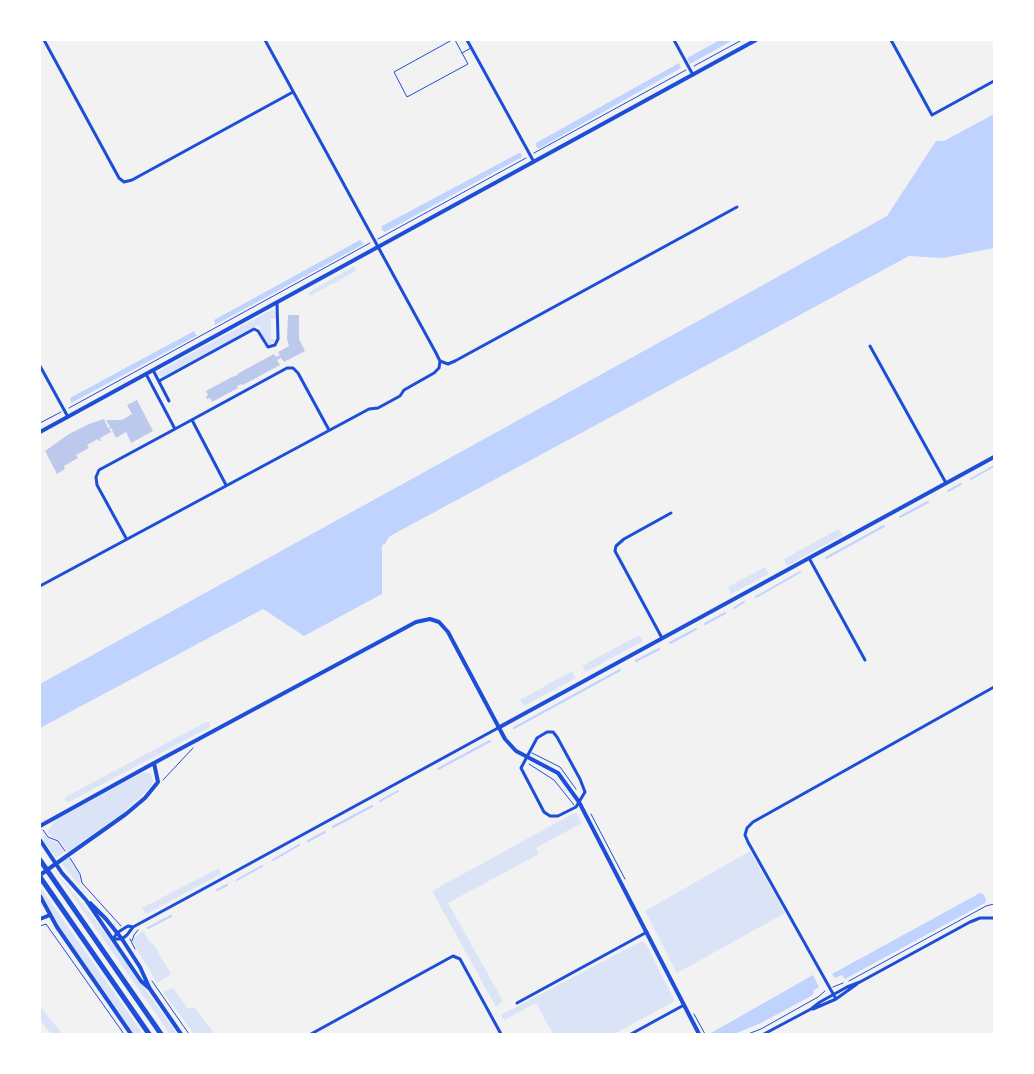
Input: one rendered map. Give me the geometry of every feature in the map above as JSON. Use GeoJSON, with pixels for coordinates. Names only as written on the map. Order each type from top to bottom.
{"type":"FeatureCollection","features":[{"type":"Feature","properties":{"kind":"highway"},"geometry":{"type":"LineString","coordinates":[[40,860],[161,1034]]}},
{"type":"Feature","properties":{"kind":"highway"},"geometry":{"type":"LineString","coordinates":[[40,876],[149,1034]]}},
{"type":"Feature","properties":{"kind":"street"},"geometry":{"type":"LineString","coordinates":[[44,40],[119,178],[124,182],[132,180],[294,92]]}},
{"type":"Feature","properties":{"kind":"street"},"geometry":{"type":"LineString","coordinates":[[265,40],[440,361],[448,364],[737,208]]}},
{"type":"Feature","properties":{"kind":"street"},"geometry":{"type":"LineString","coordinates":[[467,40],[534,162]]}},
{"type":"Feature","properties":{"kind":"street"},"geometry":{"type":"LineString","coordinates":[[674,40],[693,74]]}},
{"type":"Feature","properties":{"kind":"street"},"geometry":{"type":"LineString","coordinates":[[40,432],[756,40]]}},
{"type":"Feature","properties":{"kind":"street"},"geometry":{"type":"LineString","coordinates":[[890,40],[932,115],[994,81]]}},
{"type":"Feature","properties":{"kind":"street"},"geometry":{"type":"LineString","coordinates":[[158,381],[254,329],[258,331],[268,347],[275,345],[278,339],[278,302]]}},
{"type":"Feature","properties":{"kind":"street"},"geometry":{"type":"LineString","coordinates":[[870,346],[946,483]]}},
{"type":"Feature","properties":{"kind":"street"},"geometry":{"type":"LineString","coordinates":[[40,586],[329,430],[369,409],[378,408],[400,396],[404,390],[434,373],[440,361]]}},
{"type":"Feature","properties":{"kind":"street"},"geometry":{"type":"LineString","coordinates":[[40,366],[68,417]]}},
{"type":"Feature","properties":{"kind":"street"},"geometry":{"type":"LineString","coordinates":[[126,538],[97,485],[96,477],[99,470],[287,368],[293,368],[298,373],[329,430]]}},
{"type":"Feature","properties":{"kind":"street"},"geometry":{"type":"LineString","coordinates":[[153,370],[169,400]]}},
{"type":"Feature","properties":{"kind":"street"},"geometry":{"type":"LineString","coordinates":[[146,374],[175,429]]}},
{"type":"Feature","properties":{"kind":"street"},"geometry":{"type":"LineString","coordinates":[[192,420],[226,485]]}},
{"type":"Feature","properties":{"kind":"street"},"geometry":{"type":"LineString","coordinates":[[113,939],[122,939],[134,926],[141,922],[994,457]]}},
{"type":"Feature","properties":{"kind":"street"},"geometry":{"type":"LineString","coordinates":[[662,638],[615,551],[616,546],[624,539],[671,513]]}},
{"type":"Feature","properties":{"kind":"street"},"geometry":{"type":"LineString","coordinates":[[809,558],[865,660]]}},
{"type":"Feature","properties":{"kind":"street"},"geometry":{"type":"LineString","coordinates":[[40,826],[416,622],[430,619],[439,622],[448,632],[505,740],[525,758],[558,772],[579,802],[699,1034]]}},
{"type":"Feature","properties":{"kind":"street"},"geometry":{"type":"LineString","coordinates":[[836,999],[748,842],[745,835],[748,828],[753,822],[994,687]]}},
{"type":"Feature","properties":{"kind":"street"},"geometry":{"type":"LineString","coordinates":[[547,732],[553,732],[584,788],[584,796],[576,807],[558,816],[550,816],[544,812],[521,768],[525,758],[537,738],[547,732]]}},
{"type":"Feature","properties":{"kind":"street"},"geometry":{"type":"LineString","coordinates":[[40,876],[126,814],[145,798],[158,782],[154,763]]}},
{"type":"Feature","properties":{"kind":"street"},"geometry":{"type":"LineString","coordinates":[[40,840],[62,873],[106,919],[122,939],[140,967],[150,989],[181,1034]]}},
{"type":"Feature","properties":{"kind":"street"},"geometry":{"type":"LineString","coordinates":[[40,896],[69,945],[131,1034]]}},
{"type":"Feature","properties":{"kind":"street"},"geometry":{"type":"LineString","coordinates":[[86,900],[142,981],[150,989]]}},
{"type":"Feature","properties":{"kind":"street"},"geometry":{"type":"LineString","coordinates":[[40,919],[50,915]]}},
{"type":"Feature","properties":{"kind":"street"},"geometry":{"type":"LineString","coordinates":[[764,1034],[811,1009],[834,994],[860,982],[970,922],[980,918],[994,918]]}},
{"type":"Feature","properties":{"kind":"street"},"geometry":{"type":"LineString","coordinates":[[113,939],[117,933],[128,926],[134,926]]}},
{"type":"Feature","properties":{"kind":"street"},"geometry":{"type":"LineString","coordinates":[[517,1003],[647,932]]}},
{"type":"Feature","properties":{"kind":"street"},"geometry":{"type":"LineString","coordinates":[[312,1034],[453,956],[460,959],[501,1034]]}},
{"type":"Feature","properties":{"kind":"street"},"geometry":{"type":"LineString","coordinates":[[811,1009],[836,999],[860,982]]}},
{"type":"Feature","properties":{"kind":"street"},"geometry":{"type":"LineString","coordinates":[[631,1034],[684,1005]]}},
{"type":"Feature","properties":{"kind":"lane"},"geometry":{"type":"LineString","coordinates":[[454,40],[468,64],[408,97],[394,72],[454,40]]}},
{"type":"Feature","properties":{"kind":"lane"},"geometry":{"type":"LineString","coordinates":[[462,53],[472,48]]}},
{"type":"Feature","properties":{"kind":"path"},"geometry":{"type":"LineString","coordinates":[[40,424],[742,40]]}},
{"type":"Feature","properties":{"kind":"path"},"geometry":{"type":"LineString","coordinates":[[158,782],[164,779],[196,745],[196,740]]}},
{"type":"Feature","properties":{"kind":"path"},"geometry":{"type":"LineString","coordinates":[[525,758],[554,780],[576,807]]}},
{"type":"Feature","properties":{"kind":"path"},"geometry":{"type":"LineString","coordinates":[[40,826],[48,837],[58,841],[65,851]]}},
{"type":"Feature","properties":{"kind":"path"},"geometry":{"type":"LineString","coordinates":[[748,1034],[761,1029],[818,997],[822,992],[838,984],[845,983],[986,906],[994,904]]}},
{"type":"Feature","properties":{"kind":"path"},"geometry":{"type":"LineString","coordinates":[[131,942],[141,922]]}},
{"type":"Feature","properties":{"kind":"path"},"geometry":{"type":"LineString","coordinates":[[40,926],[46,924],[124,1034]]}},
{"type":"Feature","properties":{"kind":"shaded area"},"geometry":{"type":"Polygon","coordinates":[[[354,266],[356,271],[310,296],[308,293],[354,266]]]}},
{"type":"Feature","properties":{"kind":"shaded area"},"geometry":{"type":"Polygon","coordinates":[[[271,310],[276,312],[276,318],[271,319],[271,339],[276,339],[271,344],[268,344],[258,325],[164,376],[158,375],[159,371],[271,310]]]}},
{"type":"Feature","properties":{"kind":"shaded area"},"geometry":{"type":"Polygon","coordinates":[[[838,529],[843,535],[787,566],[784,559],[838,529]]]}},
{"type":"Feature","properties":{"kind":"shaded area"},"geometry":{"type":"Polygon","coordinates":[[[765,567],[769,574],[731,594],[728,587],[765,567]]]}},
{"type":"Feature","properties":{"kind":"shaded area"},"geometry":{"type":"Polygon","coordinates":[[[639,635],[643,641],[586,672],[582,666],[639,635]]]}},
{"type":"Feature","properties":{"kind":"shaded area"},"geometry":{"type":"Polygon","coordinates":[[[572,671],[576,678],[524,706],[520,700],[572,671]]]}},
{"type":"Feature","properties":{"kind":"shaded area"},"geometry":{"type":"Polygon","coordinates":[[[206,722],[210,722],[210,727],[69,802],[65,801],[65,798],[69,795],[206,722]]]}},
{"type":"Feature","properties":{"kind":"shaded area"},"geometry":{"type":"Polygon","coordinates":[[[142,773],[151,773],[153,782],[151,787],[123,813],[68,852],[61,842],[47,833],[55,820],[142,773]]]}},
{"type":"Feature","properties":{"kind":"shaded area"},"geometry":{"type":"Polygon","coordinates":[[[576,812],[582,823],[536,848],[539,854],[448,903],[503,1001],[496,1007],[432,891],[576,812]]]}},
{"type":"Feature","properties":{"kind":"shaded area"},"geometry":{"type":"Polygon","coordinates":[[[45,835],[47,838],[58,843],[64,852],[56,858],[44,842],[43,836],[45,835]]]}},
{"type":"Feature","properties":{"kind":"shaded area"},"geometry":{"type":"Polygon","coordinates":[[[750,851],[785,913],[677,973],[645,911],[750,851]]]}},
{"type":"Feature","properties":{"kind":"shaded area"},"geometry":{"type":"Polygon","coordinates":[[[68,857],[79,873],[80,884],[89,897],[60,862],[68,857]]]}},
{"type":"Feature","properties":{"kind":"shaded area"},"geometry":{"type":"Polygon","coordinates":[[[53,868],[101,927],[177,1034],[170,1034],[53,868]]]}},
{"type":"Feature","properties":{"kind":"shaded area"},"geometry":{"type":"Polygon","coordinates":[[[219,868],[221,874],[146,914],[142,908],[219,868]]]}},
{"type":"Feature","properties":{"kind":"shaded area"},"geometry":{"type":"Polygon","coordinates":[[[40,887],[143,1034],[134,1034],[61,929],[40,892],[40,887]]]}},
{"type":"Feature","properties":{"kind":"shaded area"},"geometry":{"type":"Polygon","coordinates":[[[143,931],[150,943],[153,943],[171,974],[157,983],[133,943],[134,938],[143,931]]]}},
{"type":"Feature","properties":{"kind":"shaded area"},"geometry":{"type":"Polygon","coordinates":[[[642,941],[646,944],[675,1001],[614,1034],[553,1034],[536,1003],[504,1020],[501,1015],[642,941]]]}},
{"type":"Feature","properties":{"kind":"shaded area"},"geometry":{"type":"Polygon","coordinates":[[[173,988],[188,1009],[194,1007],[215,1034],[194,1034],[163,992],[173,988]]]}},
{"type":"Feature","properties":{"kind":"shaded area"},"geometry":{"type":"Polygon","coordinates":[[[40,1006],[63,1034],[52,1034],[48,1031],[40,1019],[40,1006]]]}},
{"type":"Feature","properties":{"kind":"water"},"geometry":{"type":"Polygon","coordinates":[[[720,40],[733,40],[690,64],[687,58],[720,40]]]}},
{"type":"Feature","properties":{"kind":"water"},"geometry":{"type":"Polygon","coordinates":[[[679,63],[681,68],[538,149],[536,146],[536,143],[679,63]]]}},
{"type":"Feature","properties":{"kind":"water"},"geometry":{"type":"Polygon","coordinates":[[[994,114],[994,248],[943,258],[909,256],[392,535],[382,545],[382,594],[304,636],[263,609],[40,728],[40,684],[887,216],[936,141],[944,141],[994,114]]]}},
{"type":"Feature","properties":{"kind":"water"},"geometry":{"type":"Polygon","coordinates":[[[521,153],[522,157],[385,232],[382,230],[382,226],[521,153]]]}},
{"type":"Feature","properties":{"kind":"water"},"geometry":{"type":"Polygon","coordinates":[[[360,240],[364,244],[215,325],[214,320],[360,240]]]}},
{"type":"Feature","properties":{"kind":"water"},"geometry":{"type":"Polygon","coordinates":[[[194,331],[198,335],[71,403],[70,398],[194,331]]]}},
{"type":"Feature","properties":{"kind":"water"},"geometry":{"type":"Polygon","coordinates":[[[980,893],[986,899],[985,903],[845,979],[842,975],[835,978],[832,974],[980,893]]]}},
{"type":"Feature","properties":{"kind":"water"},"geometry":{"type":"Polygon","coordinates":[[[813,975],[819,987],[813,991],[814,993],[811,996],[761,1023],[734,1034],[711,1034],[711,1033],[813,975]]]}},
{"type":"Feature","properties":{"kind":"building"},"geometry":{"type":"Polygon","coordinates":[[[288,315],[299,315],[299,339],[305,351],[284,362],[281,358],[277,360],[280,365],[243,385],[237,386],[238,388],[212,402],[210,398],[206,399],[208,395],[206,391],[274,354],[276,357],[280,355],[278,352],[289,346],[287,339],[288,315]]]}},
{"type":"Feature","properties":{"kind":"building"},"geometry":{"type":"Polygon","coordinates":[[[137,400],[153,431],[131,443],[126,432],[116,438],[111,428],[109,429],[111,432],[100,438],[101,441],[98,439],[87,445],[89,448],[76,455],[78,458],[64,466],[65,469],[57,474],[45,451],[69,434],[89,424],[104,419],[108,428],[110,427],[106,420],[122,420],[132,414],[127,405],[137,400]]]}},
{"type":"Feature","properties":{"kind":"waterway"},"geometry":{"type":"LineString","coordinates":[[971,479],[994,466]]}},
{"type":"Feature","properties":{"kind":"waterway"},"geometry":{"type":"LineString","coordinates":[[948,491],[961,484]]}},
{"type":"Feature","properties":{"kind":"waterway"},"geometry":{"type":"LineString","coordinates":[[900,517],[928,502]]}},
{"type":"Feature","properties":{"kind":"waterway"},"geometry":{"type":"LineString","coordinates":[[826,558],[884,526]]}},
{"type":"Feature","properties":{"kind":"waterway"},"geometry":{"type":"LineString","coordinates":[[756,597],[800,572]]}},
{"type":"Feature","properties":{"kind":"waterway"},"geometry":{"type":"LineString","coordinates":[[734,608],[744,602]]}},
{"type":"Feature","properties":{"kind":"waterway"},"geometry":{"type":"LineString","coordinates":[[705,624],[725,613]]}},
{"type":"Feature","properties":{"kind":"waterway"},"geometry":{"type":"LineString","coordinates":[[670,643],[696,629]]}},
{"type":"Feature","properties":{"kind":"waterway"},"geometry":{"type":"LineString","coordinates":[[636,661],[659,649]]}},
{"type":"Feature","properties":{"kind":"waterway"},"geometry":{"type":"LineString","coordinates":[[514,728],[620,670]]}},
{"type":"Feature","properties":{"kind":"waterway"},"geometry":{"type":"LineString","coordinates":[[438,769],[490,741]]}},
{"type":"Feature","properties":{"kind":"waterway"},"geometry":{"type":"LineString","coordinates":[[380,801],[398,791]]}},
{"type":"Feature","properties":{"kind":"waterway"},"geometry":{"type":"LineString","coordinates":[[333,827],[372,806]]}},
{"type":"Feature","properties":{"kind":"waterway"},"geometry":{"type":"LineString","coordinates":[[308,841],[325,832]]}},
{"type":"Feature","properties":{"kind":"waterway"},"geometry":{"type":"LineString","coordinates":[[273,860],[299,845]]}},
{"type":"Feature","properties":{"kind":"waterway"},"geometry":{"type":"LineString","coordinates":[[237,880],[262,866]]}},
{"type":"Feature","properties":{"kind":"waterway"},"geometry":{"type":"LineString","coordinates":[[217,890],[227,885]]}},
{"type":"Feature","properties":{"kind":"waterway"},"geometry":{"type":"LineString","coordinates":[[148,928],[171,916]]}}]}
